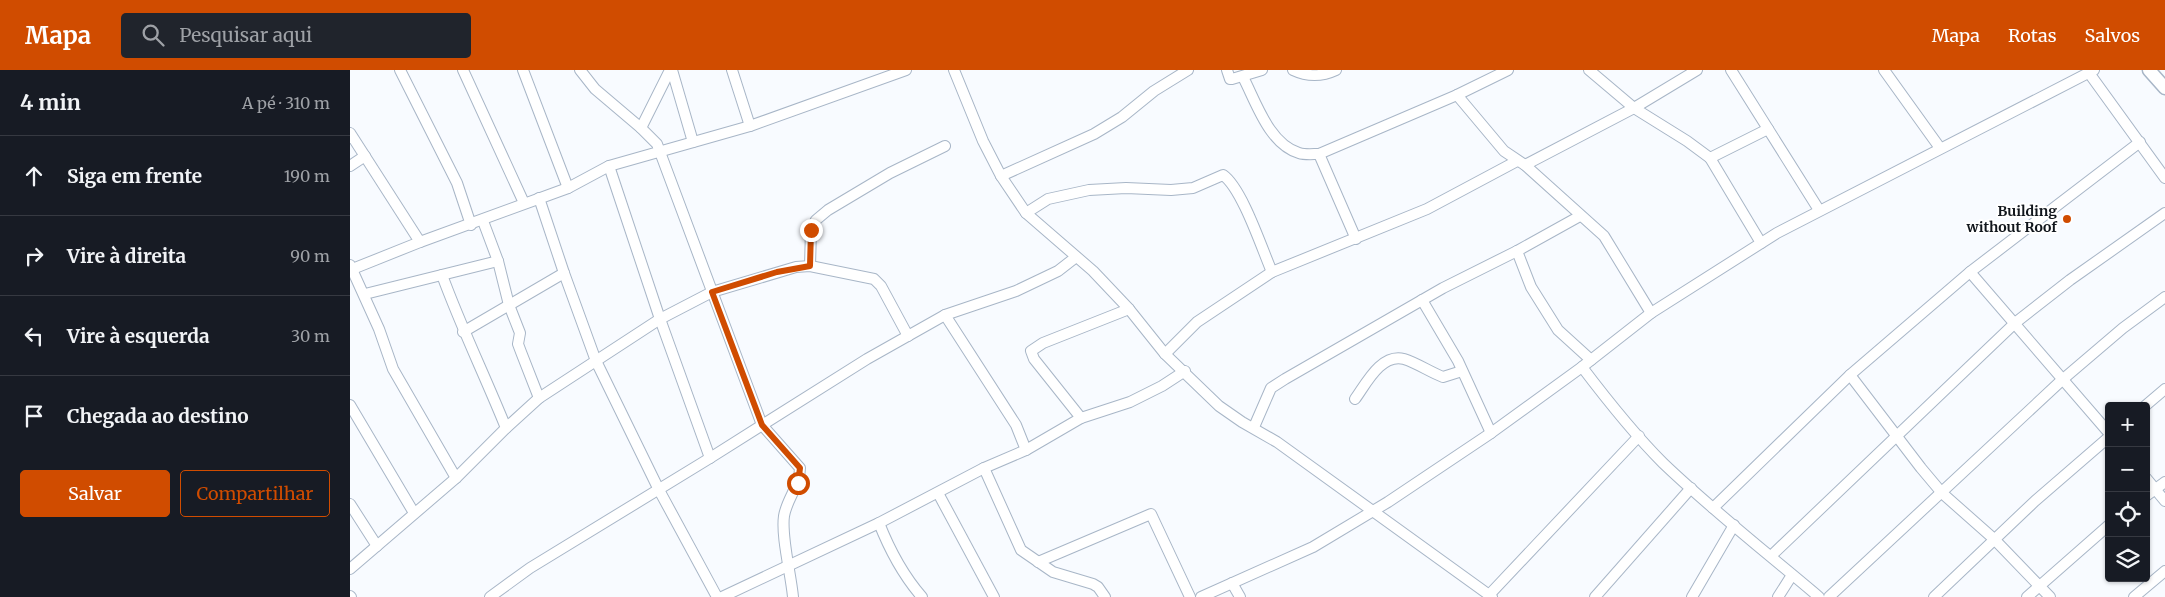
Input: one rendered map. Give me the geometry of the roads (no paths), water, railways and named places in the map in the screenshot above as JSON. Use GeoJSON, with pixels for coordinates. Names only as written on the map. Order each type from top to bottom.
{"type":"FeatureCollection","features":[{"type":"Feature","properties":{"kind":"main road"},"geometry":{"type":"LineString","coordinates":[[2149,70],[2164,85]]}},
{"type":"Feature","properties":{"kind":"street"},"geometry":{"type":"LineString","coordinates":[[400,70],[457,183],[471,225]]}},
{"type":"Feature","properties":{"kind":"street"},"geometry":{"type":"LineString","coordinates":[[463,70],[524,203]]}},
{"type":"Feature","properties":{"kind":"street"},"geometry":{"type":"LineString","coordinates":[[523,70],[568,188]]}},
{"type":"Feature","properties":{"kind":"street"},"geometry":{"type":"LineString","coordinates":[[580,70],[595,89],[657,144],[762,425],[800,468],[798,483],[786,506],[784,515],[793,597]]}},
{"type":"Feature","properties":{"kind":"street"},"geometry":{"type":"LineString","coordinates":[[641,128],[671,70]]}},
{"type":"Feature","properties":{"kind":"street"},"geometry":{"type":"LineString","coordinates":[[671,70],[693,142]]}},
{"type":"Feature","properties":{"kind":"street"},"geometry":{"type":"LineString","coordinates":[[732,70],[750,126]]}},
{"type":"Feature","properties":{"kind":"street"},"geometry":{"type":"LineString","coordinates":[[456,478],[393,369],[365,294],[351,268],[568,188],[609,166],[750,126],[906,70]]}},
{"type":"Feature","properties":{"kind":"street"},"geometry":{"type":"LineString","coordinates":[[954,70],[983,141],[1001,176],[1026,213],[1093,271],[1129,309],[1165,354],[1185,371],[1219,406],[1242,422],[1278,442],[1485,595],[1639,436]]}},
{"type":"Feature","properties":{"kind":"street"},"geometry":{"type":"LineString","coordinates":[[1001,176],[1094,134],[1122,117],[1154,91],[1188,70]]}},
{"type":"Feature","properties":{"kind":"street"},"geometry":{"type":"LineString","coordinates":[[1227,70],[1230,78],[1262,70]]}},
{"type":"Feature","properties":{"kind":"street"},"geometry":{"type":"LineString","coordinates":[[1293,70],[1305,76],[1328,74],[1336,70]]}},
{"type":"Feature","properties":{"kind":"street"},"geometry":{"type":"LineString","coordinates":[[1243,76],[1273,134],[1285,146],[1299,154],[1318,154],[1457,95],[1508,70]]}},
{"type":"Feature","properties":{"kind":"street"},"geometry":{"type":"LineString","coordinates":[[1589,70],[1634,108],[1687,141],[1710,158],[1760,243]]}},
{"type":"Feature","properties":{"kind":"street"},"geometry":{"type":"LineString","coordinates":[[1165,354],[1197,322],[1272,272],[1427,210],[1634,108],[1697,70]]}},
{"type":"Feature","properties":{"kind":"street"},"geometry":{"type":"LineString","coordinates":[[1731,70],[1819,210]]}},
{"type":"Feature","properties":{"kind":"street"},"geometry":{"type":"LineString","coordinates":[[1884,70],[1940,148]]}},
{"type":"Feature","properties":{"kind":"street"},"geometry":{"type":"LineString","coordinates":[[1201,597],[1313,547],[1372,512],[1491,433],[1582,368],[1651,313],[1760,243],[1819,210],[2091,71],[2165,178]]}},
{"type":"Feature","properties":{"kind":"street"},"geometry":{"type":"LineString","coordinates":[[1457,95],[1504,151],[1521,163],[1604,236],[1651,313]]}},
{"type":"Feature","properties":{"kind":"street"},"geometry":{"type":"LineString","coordinates":[[1710,158],[1768,129]]}},
{"type":"Feature","properties":{"kind":"street"},"geometry":{"type":"LineString","coordinates":[[350,133],[420,242]]}},
{"type":"Feature","properties":{"kind":"street"},"geometry":{"type":"LineString","coordinates":[[1713,508],[1850,375],[1970,272],[2140,142]]}},
{"type":"Feature","properties":{"kind":"street"},"geometry":{"type":"LineString","coordinates":[[810,266],[811,230],[816,220],[828,210],[890,173],[945,146]]}},
{"type":"Feature","properties":{"kind":"street"},"geometry":{"type":"LineString","coordinates":[[1318,154],[1356,239]]}},
{"type":"Feature","properties":{"kind":"street"},"geometry":{"type":"LineString","coordinates":[[350,166],[365,156]]}},
{"type":"Feature","properties":{"kind":"street"},"geometry":{"type":"LineString","coordinates":[[609,166],[660,319],[710,458]]}},
{"type":"Feature","properties":{"kind":"street"},"geometry":{"type":"LineString","coordinates":[[1026,213],[1048,199],[1089,190],[1126,188],[1171,190],[1193,188],[1223,175],[1230,180],[1244,207],[1272,272]]}},
{"type":"Feature","properties":{"kind":"street"},"geometry":{"type":"LineString","coordinates":[[539,198],[596,361],[659,490],[717,597]]}},
{"type":"Feature","properties":{"kind":"street"},"geometry":{"type":"LineString","coordinates":[[1771,556],[2015,323],[2078,274],[2165,213]]}},
{"type":"Feature","properties":{"kind":"street"},"geometry":{"type":"LineString","coordinates":[[1254,427],[1272,388],[1422,300],[1517,252],[1580,216]]}},
{"type":"Feature","properties":{"kind":"street"},"geometry":{"type":"LineString","coordinates":[[483,220],[498,261],[509,305],[520,333],[518,344],[539,398]]}},
{"type":"Feature","properties":{"kind":"street"},"geometry":{"type":"LineString","coordinates":[[1517,252],[1531,287],[1558,330],[1591,360]]}},
{"type":"Feature","properties":{"kind":"street"},"geometry":{"type":"LineString","coordinates":[[490,597],[530,568],[659,490],[867,359],[945,315],[1016,291],[1058,271],[1076,257]]}},
{"type":"Feature","properties":{"kind":"street"},"geometry":{"type":"LineString","coordinates":[[365,294],[498,261]]}},
{"type":"Feature","properties":{"kind":"street"},"geometry":{"type":"LineString","coordinates":[[350,569],[456,478],[539,398],[660,319],[712,292],[777,272],[810,266],[874,279],[881,286],[908,336]]}},
{"type":"Feature","properties":{"kind":"street"},"geometry":{"type":"LineString","coordinates":[[1970,272],[2105,430]]}},
{"type":"Feature","properties":{"kind":"street"},"geometry":{"type":"LineString","coordinates":[[463,332],[564,274]]}},
{"type":"Feature","properties":{"kind":"street"},"geometry":{"type":"LineString","coordinates":[[442,275],[463,332],[483,372],[506,428]]}},
{"type":"Feature","properties":{"kind":"street"},"geometry":{"type":"LineString","coordinates":[[1829,597],[2062,380],[2123,328],[2165,297]]}},
{"type":"Feature","properties":{"kind":"street"},"geometry":{"type":"LineString","coordinates":[[1422,300],[1462,371],[1491,433]]}},
{"type":"Feature","properties":{"kind":"street"},"geometry":{"type":"LineString","coordinates":[[1080,418],[1034,358],[1031,351],[1043,343],[1129,309]]}},
{"type":"Feature","properties":{"kind":"street"},"geometry":{"type":"LineString","coordinates":[[945,315],[1016,425],[1026,450]]}},
{"type":"Feature","properties":{"kind":"street"},"geometry":{"type":"LineString","coordinates":[[1356,399],[1373,372],[1394,359],[1402,359],[1443,377],[1462,371]]}},
{"type":"Feature","properties":{"kind":"street"},"geometry":{"type":"LineString","coordinates":[[1582,368],[1662,462],[1713,508],[1819,597]]}},
{"type":"Feature","properties":{"kind":"street"},"geometry":{"type":"LineString","coordinates":[[722,597],[879,523],[984,468],[1026,450],[1080,418],[1130,402],[1162,386],[1185,371]]}},
{"type":"Feature","properties":{"kind":"street"},"geometry":{"type":"LineString","coordinates":[[1850,375],[1896,437],[1942,493],[1994,539],[2050,597]]}},
{"type":"Feature","properties":{"kind":"street"},"geometry":{"type":"LineString","coordinates":[[2150,402],[2165,389]]}},
{"type":"Feature","properties":{"kind":"street"},"geometry":{"type":"LineString","coordinates":[[350,404],[414,513]]}},
{"type":"Feature","properties":{"kind":"street"},"geometry":{"type":"LineString","coordinates":[[1934,597],[1994,539],[2105,439]]}},
{"type":"Feature","properties":{"kind":"street"},"geometry":{"type":"LineString","coordinates":[[984,468],[1021,550],[1053,572],[1093,584],[1098,587],[1105,597]]}},
{"type":"Feature","properties":{"kind":"street"},"geometry":{"type":"LineString","coordinates":[[2150,482],[2165,500]]}},
{"type":"Feature","properties":{"kind":"street"},"geometry":{"type":"LineString","coordinates":[[2150,493],[2165,482]]}},
{"type":"Feature","properties":{"kind":"street"},"geometry":{"type":"LineString","coordinates":[[1595,597],[1691,488]]}},
{"type":"Feature","properties":{"kind":"street"},"geometry":{"type":"LineString","coordinates":[[938,493],[994,597]]}},
{"type":"Feature","properties":{"kind":"street"},"geometry":{"type":"LineString","coordinates":[[350,504],[377,546]]}},
{"type":"Feature","properties":{"kind":"street"},"geometry":{"type":"LineString","coordinates":[[1038,562],[1151,514],[1190,597]]}},
{"type":"Feature","properties":{"kind":"street"},"geometry":{"type":"LineString","coordinates":[[879,523],[893,556],[903,573],[922,597]]}},
{"type":"Feature","properties":{"kind":"street"},"geometry":{"type":"LineString","coordinates":[[1692,597],[1734,525]]}},
{"type":"Feature","properties":{"kind":"street"},"geometry":{"type":"LineString","coordinates":[[2027,597],[2105,528]]}},
{"type":"Feature","properties":{"kind":"street"},"geometry":{"type":"LineString","coordinates":[[2134,597],[2165,571]]}},
{"type":"Feature","properties":{"kind":"street"},"geometry":{"type":"LineString","coordinates":[[1778,597],[1792,575]]}},
{"type":"Feature","properties":{"kind":"street"},"geometry":{"type":"LineString","coordinates":[[1232,583],[1240,597]]}},
{"type":"Feature","properties":{"kind":"place","name":"Building without Roof"},"geometry":{"type":"Point","coordinates":[2067,219]}}]}
